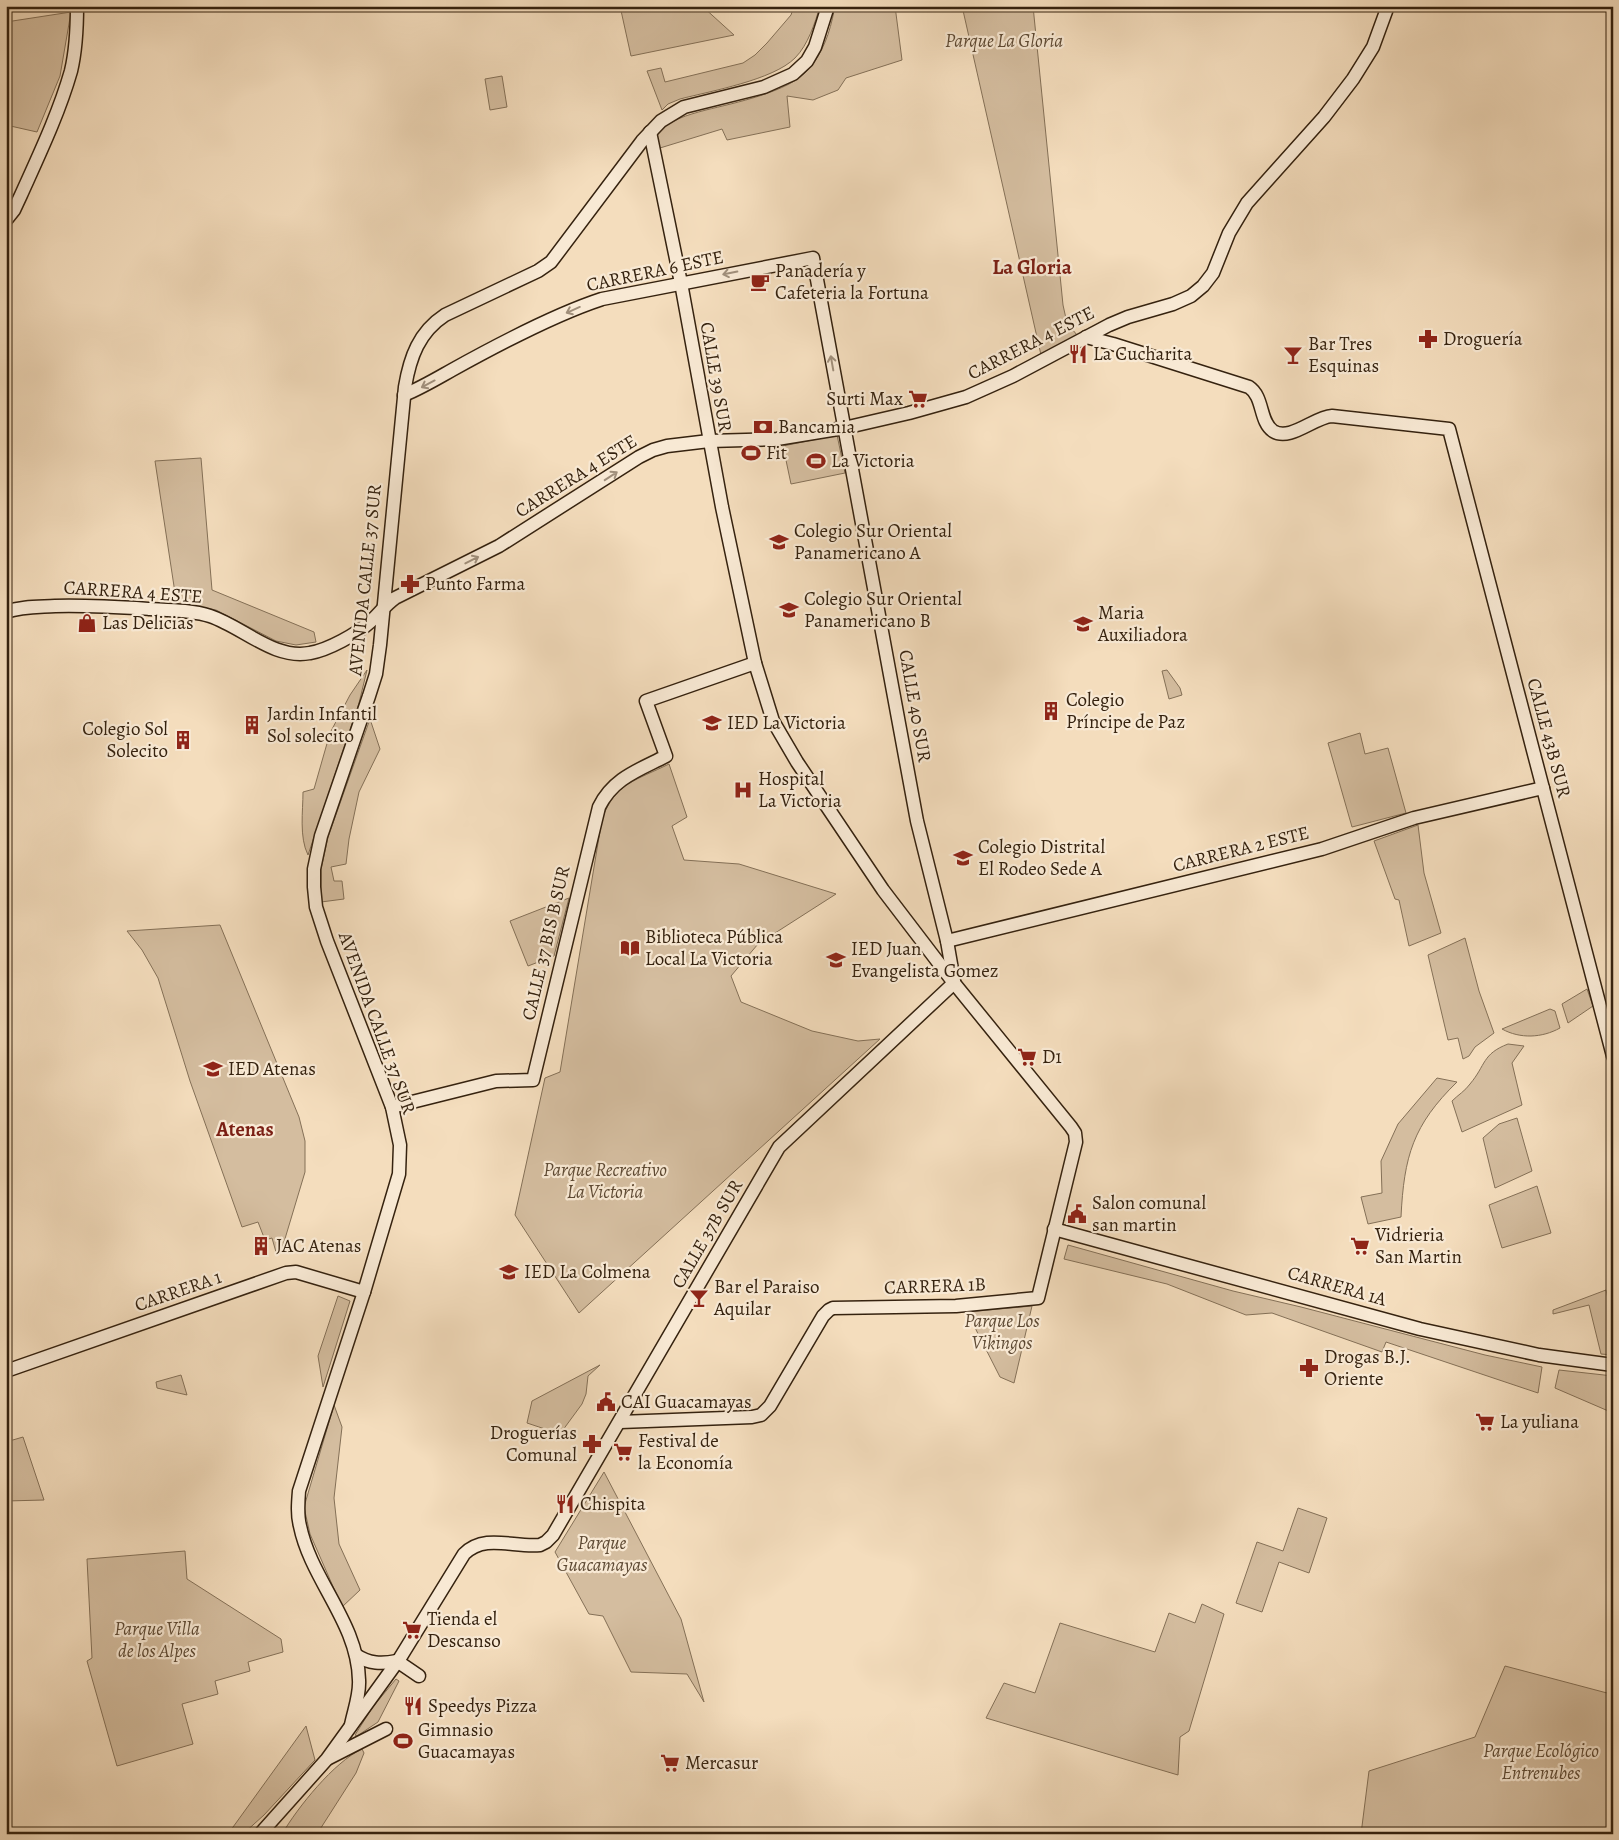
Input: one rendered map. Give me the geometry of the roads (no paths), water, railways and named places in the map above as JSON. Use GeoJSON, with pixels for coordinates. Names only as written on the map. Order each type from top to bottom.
{"type":"FeatureCollection","features":[{"type":"Feature","properties":{"kind":"street"},"geometry":{"type":"LineString","coordinates":[[6,220],[14,210],[54,116],[71,70],[76,36],[77,6]]}},
{"type":"Feature","properties":{"kind":"street"},"geometry":{"type":"LineString","coordinates":[[650,132],[661,121],[684,107],[764,87],[800,68],[812,54],[828,6]]}},
{"type":"Feature","properties":{"kind":"street","name":"CARRERA 4 ESTE"},"geometry":{"type":"LineString","coordinates":[[6,612],[30,607],[90,605],[198,613],[222,620],[280,651],[294,654],[317,652],[356,632],[399,596],[498,546],[646,453],[667,446],[777,439],[844,428],[909,413],[975,394],[1128,317],[1183,300],[1203,286],[1213,273],[1228,232],[1247,203],[1313,130],[1344,91],[1373,47],[1388,6]]}},
{"type":"Feature","properties":{"kind":"street","name":"CALLE 39 SUR"},"geometry":{"type":"LineString","coordinates":[[650,132],[681,283],[709,442],[755,664],[768,708],[784,741],[883,890],[954,983],[1075,1133],[1075,1148],[1054,1229]]}},
{"type":"Feature","properties":{"kind":"street","name":"AVENIDA CALLE 37 SUR"},"geometry":{"type":"LineString","coordinates":[[272,1822],[327,1759],[351,1725],[359,1690],[356,1655],[349,1635],[306,1548],[300,1526],[299,1492],[364,1292],[399,1174],[400,1145],[392,1106],[327,941],[316,907],[314,869],[320,836],[370,696],[376,674],[407,372],[414,352],[426,332],[437,320],[531,275],[551,262],[650,132]]}},
{"type":"Feature","properties":{"kind":"street","name":"CARRERA 6 ESTE"},"geometry":{"type":"LineString","coordinates":[[404,395],[526,332],[602,299],[813,258]]}},
{"type":"Feature","properties":{"kind":"street","name":"CALLE 40 SUR"},"geometry":{"type":"LineString","coordinates":[[813,258],[917,821],[954,983]]}},
{"type":"Feature","properties":{"kind":"street","name":"CALLE 43B SUR"},"geometry":{"type":"LineString","coordinates":[[1086,337],[1249,387],[1257,396],[1267,425],[1274,432],[1280,434],[1290,433],[1322,418],[1332,416],[1449,429],[1613,1056]]}},
{"type":"Feature","properties":{"kind":"street","name":"CALLE 37 BIS B SUR"},"geometry":{"type":"LineString","coordinates":[[392,1106],[496,1082],[533,1080],[596,814],[603,799],[616,783],[666,756],[646,701],[755,664]]}},
{"type":"Feature","properties":{"kind":"street","name":"CARRERA 2 ESTE"},"geometry":{"type":"LineString","coordinates":[[946,942],[1322,849],[1414,818],[1543,788]]}},
{"type":"Feature","properties":{"kind":"street","name":"CALLE 37B SUR"},"geometry":{"type":"LineString","coordinates":[[397,1661],[464,1554],[470,1548],[480,1543],[490,1542],[534,1546],[543,1544],[556,1531],[779,1147],[954,983]]}},
{"type":"Feature","properties":{"kind":"street","name":"CARRERA 1B"},"geometry":{"type":"LineString","coordinates":[[620,1422],[761,1415],[770,1406],[823,1316],[833,1308],[933,1307],[1038,1298],[1054,1229]]}},
{"type":"Feature","properties":{"kind":"street","name":"CARRERA 1A"},"geometry":{"type":"LineString","coordinates":[[1054,1229],[1427,1330],[1539,1355],[1613,1365]]}},
{"type":"Feature","properties":{"kind":"street","name":"CARRERA 1"},"geometry":{"type":"LineString","coordinates":[[6,1371],[286,1273],[296,1272],[364,1292]]}},
{"type":"Feature","properties":{"kind":"street"},"geometry":{"type":"LineString","coordinates":[[356,1655],[370,1662],[397,1661],[419,1676]]}},
{"type":"Feature","properties":{"kind":"street"},"geometry":{"type":"LineString","coordinates":[[351,1725],[397,1661]]}},
{"type":"Feature","properties":{"kind":"street"},"geometry":{"type":"LineString","coordinates":[[327,1759],[386,1729]]}},
{"type":"Feature","properties":{"kind":"street"},"geometry":{"type":"LineString","coordinates":[[260,1834],[272,1822]]}},
{"type":"Feature","properties":{"kind":"street"},"geometry":{"type":"LineString","coordinates":[[265,1834],[272,1822]]}},
{"type":"Feature","properties":{"kind":"place","name":"Panadería y Cafeteria la Fortuna"},"geometry":{"type":"Point","coordinates":[760,282]}},
{"type":"Feature","properties":{"kind":"place","name":"Droguería"},"geometry":{"type":"Point","coordinates":[1428,339]}},
{"type":"Feature","properties":{"kind":"place","name":"La Cucharita"},"geometry":{"type":"Point","coordinates":[1078,354]}},
{"type":"Feature","properties":{"kind":"place","name":"Bar Tres Esquinas"},"geometry":{"type":"Point","coordinates":[1293,355]}},
{"type":"Feature","properties":{"kind":"place","name":"Surti Max"},"geometry":{"type":"Point","coordinates":[918,399]}},
{"type":"Feature","properties":{"kind":"place","name":"Bancamia"},"geometry":{"type":"Point","coordinates":[763,427]}},
{"type":"Feature","properties":{"kind":"place","name":"Fit"},"geometry":{"type":"Point","coordinates":[751,453]}},
{"type":"Feature","properties":{"kind":"place","name":"La Victoria"},"geometry":{"type":"Point","coordinates":[816,461]}},
{"type":"Feature","properties":{"kind":"place","name":"Colegio Sur Oriental Panamericano A"},"geometry":{"type":"Point","coordinates":[779,542]}},
{"type":"Feature","properties":{"kind":"place","name":"Punto Farma"},"geometry":{"type":"Point","coordinates":[410,584]}},
{"type":"Feature","properties":{"kind":"place","name":"Colegio Sur Oriental Panamericano B"},"geometry":{"type":"Point","coordinates":[789,610]}},
{"type":"Feature","properties":{"kind":"place","name":"Las Delicias"},"geometry":{"type":"Point","coordinates":[87,623]}},
{"type":"Feature","properties":{"kind":"place","name":"Maria Auxiliadora"},"geometry":{"type":"Point","coordinates":[1083,624]}},
{"type":"Feature","properties":{"kind":"place","name":"Colegio Príncipe de Paz"},"geometry":{"type":"Point","coordinates":[1051,711]}},
{"type":"Feature","properties":{"kind":"place","name":"IED La Victoria"},"geometry":{"type":"Point","coordinates":[712,723]}},
{"type":"Feature","properties":{"kind":"place","name":"Jardin Infantil Sol solecito"},"geometry":{"type":"Point","coordinates":[252,725]}},
{"type":"Feature","properties":{"kind":"place","name":"Colegio Sol Solecito"},"geometry":{"type":"Point","coordinates":[183,740]}},
{"type":"Feature","properties":{"kind":"place","name":"Hospital La Victoria"},"geometry":{"type":"Point","coordinates":[743,790]}},
{"type":"Feature","properties":{"kind":"place","name":"Colegio Distrital El Rodeo Sede A"},"geometry":{"type":"Point","coordinates":[963,858]}},
{"type":"Feature","properties":{"kind":"place","name":"Biblioteca Pública Local La Victoria"},"geometry":{"type":"Point","coordinates":[630,948]}},
{"type":"Feature","properties":{"kind":"place","name":"IED Juan Evangelista Gomez"},"geometry":{"type":"Point","coordinates":[836,960]}},
{"type":"Feature","properties":{"kind":"place","name":"D1"},"geometry":{"type":"Point","coordinates":[1027,1057]}},
{"type":"Feature","properties":{"kind":"place","name":"IED Atenas"},"geometry":{"type":"Point","coordinates":[213,1069]}},
{"type":"Feature","properties":{"kind":"place","name":"Salon comunal san martin"},"geometry":{"type":"Point","coordinates":[1077,1214]}},
{"type":"Feature","properties":{"kind":"place","name":"JAC Atenas"},"geometry":{"type":"Point","coordinates":[261,1246]}},
{"type":"Feature","properties":{"kind":"place","name":"Vidrieria San Martin"},"geometry":{"type":"Point","coordinates":[1360,1246]}},
{"type":"Feature","properties":{"kind":"place","name":"IED La Colmena"},"geometry":{"type":"Point","coordinates":[509,1272]}},
{"type":"Feature","properties":{"kind":"place","name":"Bar el Paraiso Aquilar"},"geometry":{"type":"Point","coordinates":[699,1298]}},
{"type":"Feature","properties":{"kind":"place","name":"Drogas B.J. Oriente"},"geometry":{"type":"Point","coordinates":[1309,1368]}},
{"type":"Feature","properties":{"kind":"place","name":"CAI Guacamayas"},"geometry":{"type":"Point","coordinates":[606,1402]}},
{"type":"Feature","properties":{"kind":"place","name":"La yuliana"},"geometry":{"type":"Point","coordinates":[1485,1422]}},
{"type":"Feature","properties":{"kind":"place","name":"Droguerías Comunal"},"geometry":{"type":"Point","coordinates":[592,1444]}},
{"type":"Feature","properties":{"kind":"place","name":"Festival de la Economía"},"geometry":{"type":"Point","coordinates":[623,1452]}},
{"type":"Feature","properties":{"kind":"place","name":"Chispita"},"geometry":{"type":"Point","coordinates":[565,1504]}},
{"type":"Feature","properties":{"kind":"place","name":"Tienda el Descanso"},"geometry":{"type":"Point","coordinates":[412,1630]}},
{"type":"Feature","properties":{"kind":"place","name":"Speedys Pizza"},"geometry":{"type":"Point","coordinates":[413,1706]}},
{"type":"Feature","properties":{"kind":"place","name":"Gimnasio Guacamayas"},"geometry":{"type":"Point","coordinates":[403,1741]}},
{"type":"Feature","properties":{"kind":"place","name":"Mercasur"},"geometry":{"type":"Point","coordinates":[670,1763]}},
{"type":"Feature","properties":{"kind":"district","name":"La Gloria"},"geometry":{"type":"Point","coordinates":[1032,267]}},
{"type":"Feature","properties":{"kind":"district","name":"Atenas"},"geometry":{"type":"Point","coordinates":[245,1129]}},
{"type":"Feature","properties":{"kind":"park label","name":"Parque La Gloria"},"geometry":{"type":"Point","coordinates":[1004,41]}},
{"type":"Feature","properties":{"kind":"park label","name":"Parque Recreativo La Victoria"},"geometry":{"type":"Point","coordinates":[605,1181]}},
{"type":"Feature","properties":{"kind":"park label","name":"Parque Los Vikingos"},"geometry":{"type":"Point","coordinates":[1002,1332]}},
{"type":"Feature","properties":{"kind":"park label","name":"Parque Guacamayas"},"geometry":{"type":"Point","coordinates":[602,1554]}},
{"type":"Feature","properties":{"kind":"park label","name":"Parque Villa de los Alpes"},"geometry":{"type":"Point","coordinates":[157,1640]}},
{"type":"Feature","properties":{"kind":"park label","name":"Parque Ecológico Entrenubes"},"geometry":{"type":"Point","coordinates":[1541,1762]}}]}
